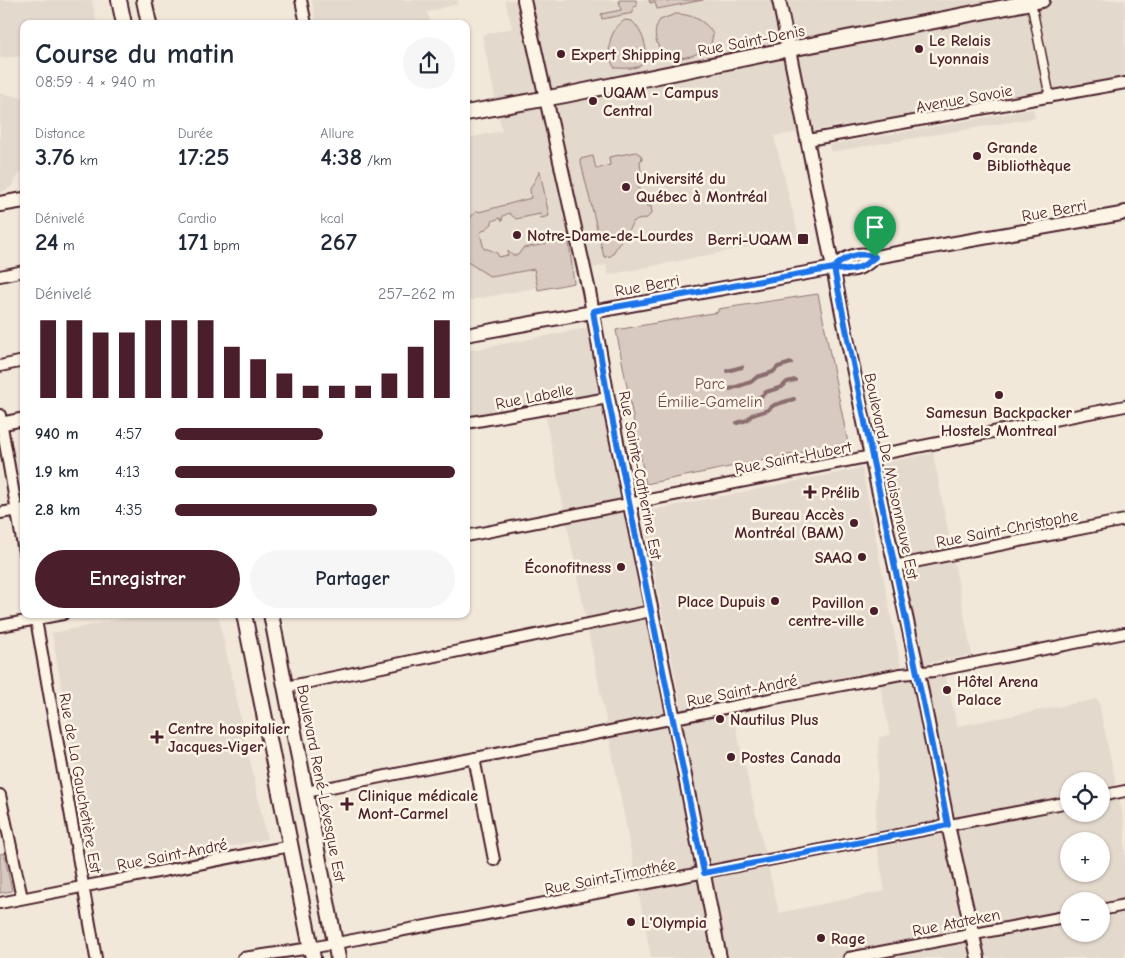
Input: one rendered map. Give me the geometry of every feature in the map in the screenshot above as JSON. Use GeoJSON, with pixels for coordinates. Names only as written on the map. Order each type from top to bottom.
{"type":"FeatureCollection","features":[{"type":"Feature","properties":{"kind":"main road"},"geometry":{"type":"LineString","coordinates":[[119,0],[123,20]]}},
{"type":"Feature","properties":{"kind":"main road"},"geometry":{"type":"LineString","coordinates":[[144,0],[148,20]]}},
{"type":"Feature","properties":{"kind":"main road","name":"Rue Saint-Denis"},"geometry":{"type":"LineString","coordinates":[[470,112],[547,99],[1012,3],[1037,1]]}},
{"type":"Feature","properties":{"kind":"main road"},"geometry":{"type":"LineString","coordinates":[[0,204],[20,201]]}},
{"type":"Feature","properties":{"kind":"main road"},"geometry":{"type":"LineString","coordinates":[[245,618],[312,953]]}},
{"type":"Feature","properties":{"kind":"main road","name":"Boulevard René-Lévesque Est"},"geometry":{"type":"LineString","coordinates":[[272,618],[338,958]]}},
{"type":"Feature","properties":{"kind":"street"},"geometry":{"type":"LineString","coordinates":[[301,0],[305,20]]}},
{"type":"Feature","properties":{"kind":"street","name":"Rue Sainte-Catherine Est"},"geometry":{"type":"LineString","coordinates":[[524,0],[593,311],[608,398],[674,719],[720,958]]}},
{"type":"Feature","properties":{"kind":"street","name":"Boulevard De Maisonneuve Est"},"geometry":{"type":"LineString","coordinates":[[779,0],[871,457],[918,673],[948,825],[978,958]]}},
{"type":"Feature","properties":{"kind":"street"},"geometry":{"type":"LineString","coordinates":[[1037,1],[1050,98]]}},
{"type":"Feature","properties":{"kind":"street","name":"Avenue Savoie"},"geometry":{"type":"LineString","coordinates":[[808,140],[1125,83]]}},
{"type":"Feature","properties":{"kind":"street","name":"Rue Berri"},"geometry":{"type":"LineString","coordinates":[[470,334],[834,268],[848,257],[865,255],[875,257],[1124,214]]}},
{"type":"Feature","properties":{"kind":"street"},"geometry":{"type":"LineString","coordinates":[[0,276],[20,272]]}},
{"type":"Feature","properties":{"kind":"street"},"geometry":{"type":"LineString","coordinates":[[0,366],[20,362]]}},
{"type":"Feature","properties":{"kind":"street","name":"Rue Labelle"},"geometry":{"type":"LineString","coordinates":[[470,423],[608,398]]}},
{"type":"Feature","properties":{"kind":"street","name":"Rue Saint-Hubert"},"geometry":{"type":"LineString","coordinates":[[470,535],[1125,406]]}},
{"type":"Feature","properties":{"kind":"street"},"geometry":{"type":"LineString","coordinates":[[0,514],[20,510],[0,421],[20,419]]}},
{"type":"Feature","properties":{"kind":"street","name":"Rue Saint-Christophe"},"geometry":{"type":"LineString","coordinates":[[894,566],[1125,520]]}},
{"type":"Feature","properties":{"kind":"street"},"geometry":{"type":"LineString","coordinates":[[286,687],[651,610]]}},
{"type":"Feature","properties":{"kind":"street"},"geometry":{"type":"LineString","coordinates":[[0,626],[28,618]]}},
{"type":"Feature","properties":{"kind":"street","name":"Rue de La Gauchetière Est"},"geometry":{"type":"LineString","coordinates":[[35,618],[96,958]]}},
{"type":"Feature","properties":{"kind":"street","name":"Rue Saint-André"},"geometry":{"type":"LineString","coordinates":[[306,792],[810,691],[918,673],[1125,634]]}},
{"type":"Feature","properties":{"kind":"street"},"geometry":{"type":"LineString","coordinates":[[474,758],[494,860]]}},
{"type":"Feature","properties":{"kind":"street"},"geometry":{"type":"LineString","coordinates":[[1110,794],[1125,791]]}},
{"type":"Feature","properties":{"kind":"street"},"geometry":{"type":"LineString","coordinates":[[0,795],[22,898]]}},
{"type":"Feature","properties":{"kind":"street","name":"Rue Saint-Timothée"},"geometry":{"type":"LineString","coordinates":[[243,958],[312,953],[336,943],[1060,804]]}},
{"type":"Feature","properties":{"kind":"street","name":"Rue Saint-André"},"geometry":{"type":"LineString","coordinates":[[0,903],[290,846]]}},
{"type":"Feature","properties":{"kind":"street"},"geometry":{"type":"LineString","coordinates":[[1110,908],[1125,905]]}},
{"type":"Feature","properties":{"kind":"street","name":"Rue Atateken"},"geometry":{"type":"LineString","coordinates":[[849,958],[1060,918]]}},
{"type":"Feature","properties":{"kind":"shaded area"},"geometry":{"type":"Polygon","coordinates":[[[0,0],[92,0],[96,20],[20,20],[20,56],[0,58],[0,0]]]}},
{"type":"Feature","properties":{"kind":"shaded area"},"geometry":{"type":"Polygon","coordinates":[[[312,0],[457,0],[458,4],[427,12],[430,20],[315,20],[312,0]]]}},
{"type":"Feature","properties":{"kind":"shaded area","name":"Université du Québec à Montréal"},"geometry":{"type":"Polygon","coordinates":[[[505,0],[1125,0],[1125,76],[867,122],[774,136],[799,237],[608,275],[606,265],[567,274],[566,282],[470,300],[470,137],[502,131],[482,35],[512,28],[505,0]]]}},
{"type":"Feature","properties":{"kind":"shaded area"},"geometry":{"type":"Polygon","coordinates":[[[0,93],[20,97],[20,173],[11,187],[0,192],[0,93]]]}},
{"type":"Feature","properties":{"kind":"shaded area"},"geometry":{"type":"Polygon","coordinates":[[[1033,109],[1035,118],[830,152],[829,145],[1033,109]]]}},
{"type":"Feature","properties":{"kind":"shaded area"},"geometry":{"type":"Polygon","coordinates":[[[587,328],[665,715],[607,726],[545,414],[470,429],[470,350],[587,328]]]}},
{"type":"Feature","properties":{"kind":"shaded area"},"geometry":{"type":"Polygon","coordinates":[[[933,453],[972,655],[923,664],[881,463],[933,453]]]}},
{"type":"Feature","properties":{"kind":"shaded area","name":"Place Dupuis"},"geometry":{"type":"Polygon","coordinates":[[[862,468],[901,666],[682,710],[642,512],[862,468]]]}},
{"type":"Feature","properties":{"kind":"shaded area","name":"Centre hospitalier Jacques-Viger"},"geometry":{"type":"Polygon","coordinates":[[[126,618],[219,618],[267,839],[96,874],[93,871],[52,633],[126,618]]]}},
{"type":"Feature","properties":{"kind":"shaded area"},"geometry":{"type":"Polygon","coordinates":[[[946,676],[957,726],[1098,699],[1125,827],[1125,958],[651,958],[609,736],[732,711],[779,913],[885,891],[875,837],[879,737],[890,735],[880,684],[946,676]]]}},
{"type":"Feature","properties":{"kind":"green space"},"geometry":{"type":"Polygon","coordinates":[[[619,0],[636,0],[637,6],[633,7],[633,13],[602,19],[601,14],[621,10],[619,0]]]}},
{"type":"Feature","properties":{"kind":"green space"},"geometry":{"type":"Polygon","coordinates":[[[649,0],[666,0],[667,2],[675,0],[703,0],[657,9],[655,2],[650,3],[649,0]]]}},
{"type":"Feature","properties":{"kind":"green space"},"geometry":{"type":"Polygon","coordinates":[[[675,14],[692,17],[706,25],[713,34],[711,44],[701,52],[690,56],[679,58],[667,57],[660,49],[655,35],[660,20],[675,14]]]}},
{"type":"Feature","properties":{"kind":"green space"},"geometry":{"type":"Polygon","coordinates":[[[625,20],[632,21],[640,31],[645,44],[645,58],[637,67],[616,68],[611,61],[610,41],[615,29],[625,20]]]}},
{"type":"Feature","properties":{"kind":"green space"},"geometry":{"type":"Polygon","coordinates":[[[636,152],[641,155],[642,159],[640,161],[641,172],[636,175],[641,197],[646,197],[647,206],[651,206],[652,213],[647,218],[634,221],[611,256],[604,257],[580,159],[593,156],[596,169],[610,165],[609,157],[636,152]]]}},
{"type":"Feature","properties":{"kind":"green space"},"geometry":{"type":"Polygon","coordinates":[[[540,171],[549,216],[541,218],[540,214],[516,219],[509,213],[503,216],[502,221],[500,218],[492,221],[492,224],[480,233],[484,249],[497,253],[499,257],[508,255],[508,251],[512,255],[518,255],[523,248],[546,244],[545,239],[568,234],[574,283],[538,290],[534,269],[491,277],[470,264],[470,218],[477,210],[479,212],[531,198],[530,189],[540,171]]]}},
{"type":"Feature","properties":{"kind":"green space","name":"Parc Émilie-Gamelin"},"geometry":{"type":"Polygon","coordinates":[[[818,294],[848,443],[646,484],[616,330],[718,312],[718,309],[818,294]]]}},
{"type":"Feature","properties":{"kind":"green space"},"geometry":{"type":"Polygon","coordinates":[[[4,853],[12,891],[0,893],[0,854],[4,853]]]}},
{"type":"Feature","properties":{"kind":"waterway"},"geometry":{"type":"LineString","coordinates":[[730,389],[751,382],[757,377],[773,372],[778,367],[791,363]]}},
{"type":"Feature","properties":{"kind":"waterway"},"geometry":{"type":"LineString","coordinates":[[727,371],[742,367]]}},
{"type":"Feature","properties":{"kind":"waterway"},"geometry":{"type":"LineString","coordinates":[[734,406],[760,397],[766,392],[795,380]]}},
{"type":"Feature","properties":{"kind":"waterway"},"geometry":{"type":"LineString","coordinates":[[737,423],[747,420],[752,415],[768,410],[774,405],[794,399]]}},
{"type":"Feature","properties":{"kind":"place","name":"Le Relais Lyonnais"},"geometry":{"type":"Point","coordinates":[919,49]}},
{"type":"Feature","properties":{"kind":"place","name":"Expert Shipping"},"geometry":{"type":"Point","coordinates":[561,54]}},
{"type":"Feature","properties":{"kind":"place","name":"UQAM - Campus Central"},"geometry":{"type":"Point","coordinates":[593,101]}},
{"type":"Feature","properties":{"kind":"place","name":"Grande Bibliothèque"},"geometry":{"type":"Point","coordinates":[977,156]}},
{"type":"Feature","properties":{"kind":"place","name":"Université du Québec à Montréal"},"geometry":{"type":"Point","coordinates":[626,187]}},
{"type":"Feature","properties":{"kind":"place","name":"Notre-Dame-de-Lourdes"},"geometry":{"type":"Point","coordinates":[517,235]}},
{"type":"Feature","properties":{"kind":"place","name":"Berri-UQAM"},"geometry":{"type":"Point","coordinates":[803,239]}},
{"type":"Feature","properties":{"kind":"place","name":"Samesun Backpacker Hostels Montreal"},"geometry":{"type":"Point","coordinates":[999,395]}},
{"type":"Feature","properties":{"kind":"place","name":"Prélib"},"geometry":{"type":"Point","coordinates":[810,492]}},
{"type":"Feature","properties":{"kind":"place","name":"Bureau Accès Montréal (BAM)"},"geometry":{"type":"Point","coordinates":[854,523]}},
{"type":"Feature","properties":{"kind":"place","name":"SAAQ"},"geometry":{"type":"Point","coordinates":[862,557]}},
{"type":"Feature","properties":{"kind":"place","name":"Éconofitness"},"geometry":{"type":"Point","coordinates":[621,567]}},
{"type":"Feature","properties":{"kind":"place","name":"Place Dupuis"},"geometry":{"type":"Point","coordinates":[775,601]}},
{"type":"Feature","properties":{"kind":"place","name":"Pavillon centre-ville"},"geometry":{"type":"Point","coordinates":[874,611]}},
{"type":"Feature","properties":{"kind":"place","name":"Hôtel Arena Palace"},"geometry":{"type":"Point","coordinates":[947,690]}},
{"type":"Feature","properties":{"kind":"place","name":"Nautilus Plus"},"geometry":{"type":"Point","coordinates":[720,719]}},
{"type":"Feature","properties":{"kind":"place","name":"Centre hospitalier Jacques-Viger"},"geometry":{"type":"Point","coordinates":[157,737]}},
{"type":"Feature","properties":{"kind":"place","name":"Postes Canada"},"geometry":{"type":"Point","coordinates":[731,757]}},
{"type":"Feature","properties":{"kind":"place","name":"Clinique médicale Mont-Carmel"},"geometry":{"type":"Point","coordinates":[347,804]}},
{"type":"Feature","properties":{"kind":"place","name":"L'Olympia"},"geometry":{"type":"Point","coordinates":[631,922]}},
{"type":"Feature","properties":{"kind":"place","name":"Rage"},"geometry":{"type":"Point","coordinates":[821,938]}},
{"type":"Feature","properties":{"kind":"route"},"geometry":{"type":"LineString","coordinates":[[875,257],[865,255],[848,257],[834,268],[871,457],[916,662],[948,825],[716,869],[704,873],[608,398],[593,311],[834,268],[844,271],[858,269],[865,266],[875,257]]}}]}
